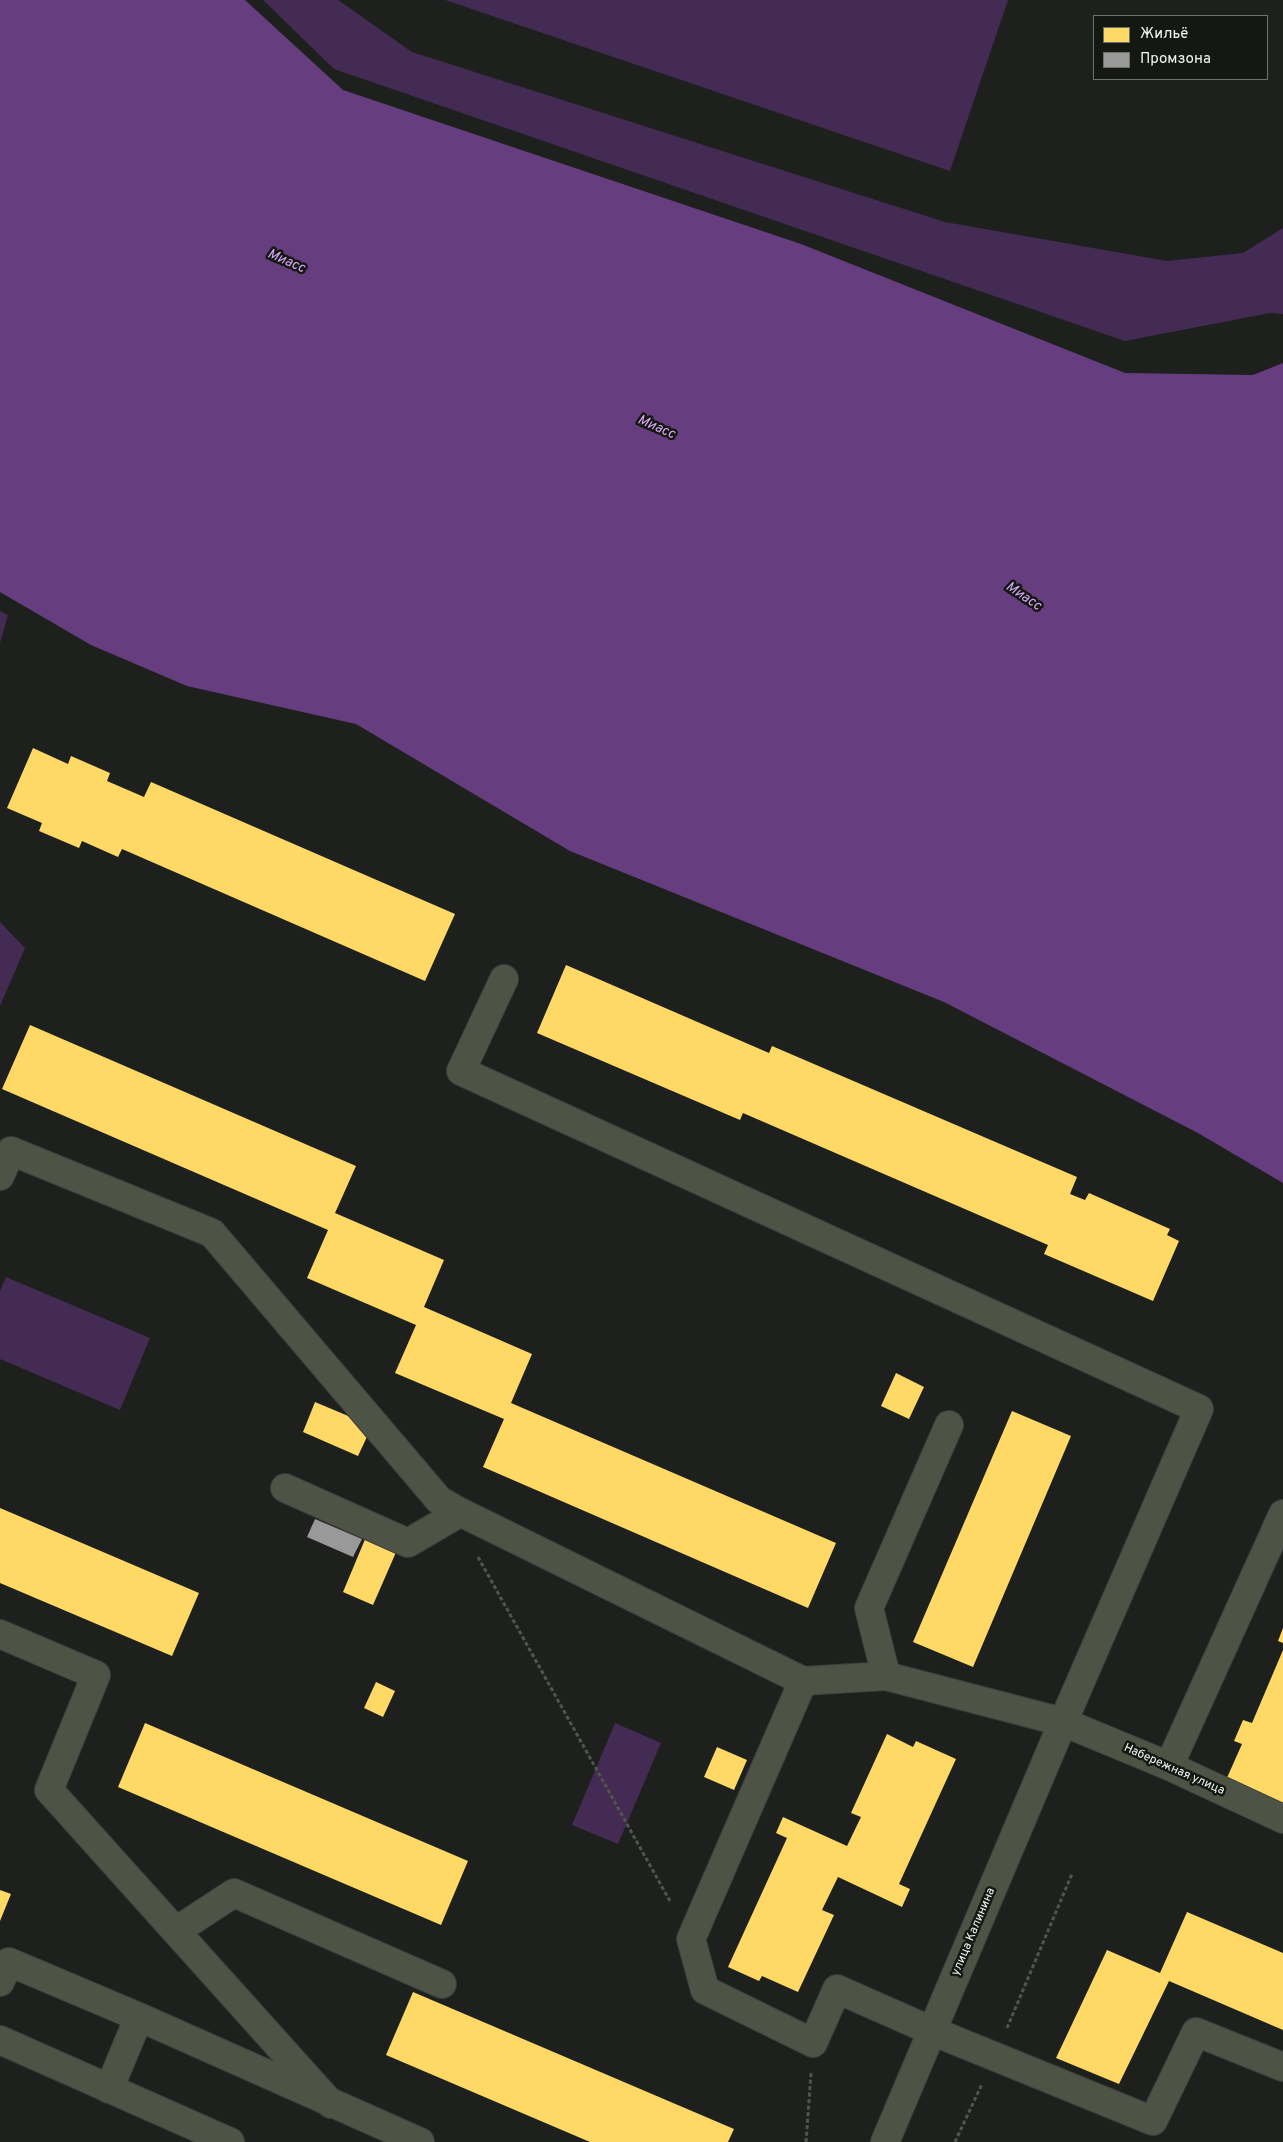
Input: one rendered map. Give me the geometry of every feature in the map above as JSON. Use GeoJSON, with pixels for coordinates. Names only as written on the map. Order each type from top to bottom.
{"type":"FeatureCollection","features":[{"type":"Feature","properties":{"kind":"street","name":"улица Калинина"},"geometry":{"type":"LineString","coordinates":[[504,979],[461,1071],[1199,1410],[1063,1722],[886,2142]]}},
{"type":"Feature","properties":{"kind":"street"},"geometry":{"type":"LineString","coordinates":[[0,1176],[11,1151],[212,1233],[440,1500],[456,1513],[803,1680],[691,1938],[705,1990],[813,2043],[837,1989],[932,2031],[1153,2121],[1196,2032],[1283,2067]]}},
{"type":"Feature","properties":{"kind":"street"},"geometry":{"type":"LineString","coordinates":[[886,1676],[869,1608],[950,1425]]}},
{"type":"Feature","properties":{"kind":"street"},"geometry":{"type":"LineString","coordinates":[[285,1488],[408,1543],[456,1513]]}},
{"type":"Feature","properties":{"kind":"street"},"geometry":{"type":"LineString","coordinates":[[1168,1766],[1282,1520]]}},
{"type":"Feature","properties":{"kind":"street"},"geometry":{"type":"LineString","coordinates":[[0,1634],[96,1675],[49,1790],[331,2104]]}},
{"type":"Feature","properties":{"kind":"street","name":"Набережная улица"},"geometry":{"type":"LineString","coordinates":[[803,1680],[886,1676],[1063,1722],[1168,1766],[1283,1819]]}},
{"type":"Feature","properties":{"kind":"street"},"geometry":{"type":"LineString","coordinates":[[176,1931],[234,1894],[442,1984]]}},
{"type":"Feature","properties":{"kind":"street"},"geometry":{"type":"LineString","coordinates":[[3,1965],[139,2017],[420,2142]]}},
{"type":"Feature","properties":{"kind":"street"},"geometry":{"type":"LineString","coordinates":[[109,2089],[139,2017]]}},
{"type":"Feature","properties":{"kind":"street"},"geometry":{"type":"LineString","coordinates":[[0,2040],[230,2142]]}},
{"type":"Feature","properties":{"kind":"path"},"geometry":{"type":"LineString","coordinates":[[456,1513],[691,1938]]}},
{"type":"Feature","properties":{"kind":"path"},"geometry":{"type":"LineString","coordinates":[[955,2142],[1072,1874]]}},
{"type":"Feature","properties":{"kind":"path"},"geometry":{"type":"LineString","coordinates":[[806,2142],[813,2043]]}},
{"type":"Feature","properties":{"kind":"shaded area"},"geometry":{"type":"Polygon","coordinates":[[[263,0],[338,0],[412,52],[945,222],[1167,261],[1243,253],[1283,228],[1283,314],[1270,313],[1125,341],[334,69],[263,0]]]}},
{"type":"Feature","properties":{"kind":"shaded area"},"geometry":{"type":"Polygon","coordinates":[[[445,0],[1008,0],[950,171],[445,0]]]}},
{"type":"Feature","properties":{"kind":"shaded area"},"geometry":{"type":"Polygon","coordinates":[[[0,611],[8,615],[0,643],[0,611]]]}},
{"type":"Feature","properties":{"kind":"shaded area"},"geometry":{"type":"Polygon","coordinates":[[[0,922],[25,948],[0,1006],[0,922]]]}},
{"type":"Feature","properties":{"kind":"shaded area"},"geometry":{"type":"Polygon","coordinates":[[[6,1277],[150,1338],[120,1410],[0,1359],[0,1291],[6,1277]]]}},
{"type":"Feature","properties":{"kind":"shaded area"},"geometry":{"type":"Polygon","coordinates":[[[615,1723],[661,1743],[618,1844],[572,1825],[615,1723]]]}},
{"type":"Feature","properties":{"kind":"water","name":"Миасс"},"geometry":{"type":"Polygon","coordinates":[[[0,0],[245,0],[343,90],[801,244],[1125,373],[1253,375],[1283,363],[1283,1183],[1198,1133],[944,1002],[570,851],[356,724],[187,686],[91,645],[0,592],[0,0]]]}},
{"type":"Feature","properties":{"kind":"building: Жильё"},"geometry":{"type":"Polygon","coordinates":[[[33,748],[68,764],[71,756],[110,773],[107,781],[144,797],[151,782],[455,914],[425,981],[122,849],[118,857],[82,841],[79,848],[39,831],[42,823],[7,808],[33,748]]]}},
{"type":"Feature","properties":{"kind":"building: Жильё"},"geometry":{"type":"Polygon","coordinates":[[[566,965],[769,1053],[772,1046],[1077,1177],[1070,1194],[1085,1200],[1089,1193],[1170,1229],[1167,1235],[1179,1241],[1153,1301],[1044,1254],[1048,1245],[743,1113],[740,1120],[537,1033],[566,965]]]}},
{"type":"Feature","properties":{"kind":"building: Жильё"},"geometry":{"type":"Polygon","coordinates":[[[30,1025],[356,1166],[335,1213],[444,1260],[424,1307],[532,1354],[511,1403],[836,1543],[808,1608],[483,1467],[504,1419],[395,1373],[416,1325],[307,1278],[328,1230],[2,1089],[30,1025]]]}},
{"type":"Feature","properties":{"kind":"building: Жильё"},"geometry":{"type":"Polygon","coordinates":[[[896,1373],[924,1387],[909,1419],[881,1406],[896,1373]]]}},
{"type":"Feature","properties":{"kind":"building: Жильё"},"geometry":{"type":"Polygon","coordinates":[[[315,1402],[372,1426],[358,1456],[303,1432],[315,1402]]]}},
{"type":"Feature","properties":{"kind":"building: Жильё"},"geometry":{"type":"Polygon","coordinates":[[[1012,1411],[1071,1436],[973,1667],[913,1642],[1012,1411]]]}},
{"type":"Feature","properties":{"kind":"building: Жильё"},"geometry":{"type":"Polygon","coordinates":[[[0,1508],[199,1593],[172,1656],[0,1583],[0,1508]]]}},
{"type":"Feature","properties":{"kind":"building: Жильё"},"geometry":{"type":"Polygon","coordinates":[[[366,1537],[397,1550],[373,1605],[343,1592],[366,1537]]]}},
{"type":"Feature","properties":{"kind":"building: Жильё"},"geometry":{"type":"Polygon","coordinates":[[[1283,1628],[1283,1643],[1278,1641],[1283,1628]]]}},
{"type":"Feature","properties":{"kind":"building: Жильё"},"geometry":{"type":"Polygon","coordinates":[[[1283,1650],[1283,1805],[1226,1780],[1242,1744],[1234,1741],[1243,1720],[1252,1723],[1283,1650]]]}},
{"type":"Feature","properties":{"kind":"building: Жильё"},"geometry":{"type":"Polygon","coordinates":[[[376,1682],[395,1691],[383,1717],[364,1708],[376,1682]]]}},
{"type":"Feature","properties":{"kind":"building: Жильё"},"geometry":{"type":"Polygon","coordinates":[[[145,1723],[468,1861],[441,1925],[118,1787],[145,1723]]]}},
{"type":"Feature","properties":{"kind":"building: Жильё"},"geometry":{"type":"Polygon","coordinates":[[[887,1734],[913,1747],[916,1741],[956,1759],[899,1884],[910,1889],[902,1907],[838,1877],[822,1910],[834,1915],[798,1992],[762,1976],[759,1981],[728,1967],[787,1838],[776,1833],[783,1817],[847,1846],[861,1817],[851,1813],[887,1734]]]}},
{"type":"Feature","properties":{"kind":"building: Жильё"},"geometry":{"type":"Polygon","coordinates":[[[717,1747],[747,1760],[734,1790],[704,1777],[717,1747]]]}},
{"type":"Feature","properties":{"kind":"building: Жильё"},"geometry":{"type":"Polygon","coordinates":[[[0,1890],[11,1894],[0,1921],[0,1890]]]}},
{"type":"Feature","properties":{"kind":"building: Жильё"},"geometry":{"type":"Polygon","coordinates":[[[1187,1912],[1283,1953],[1283,2030],[1169,1981],[1119,2084],[1056,2058],[1107,1950],[1160,1973],[1187,1912]]]}},
{"type":"Feature","properties":{"kind":"building: Жильё"},"geometry":{"type":"Polygon","coordinates":[[[413,1992],[734,2129],[728,2142],[590,2142],[386,2055],[413,1992]]]}},
{"type":"Feature","properties":{"kind":"building: Промзона"},"geometry":{"type":"Polygon","coordinates":[[[315,1519],[362,1539],[353,1557],[307,1537],[315,1519]]]}}]}
